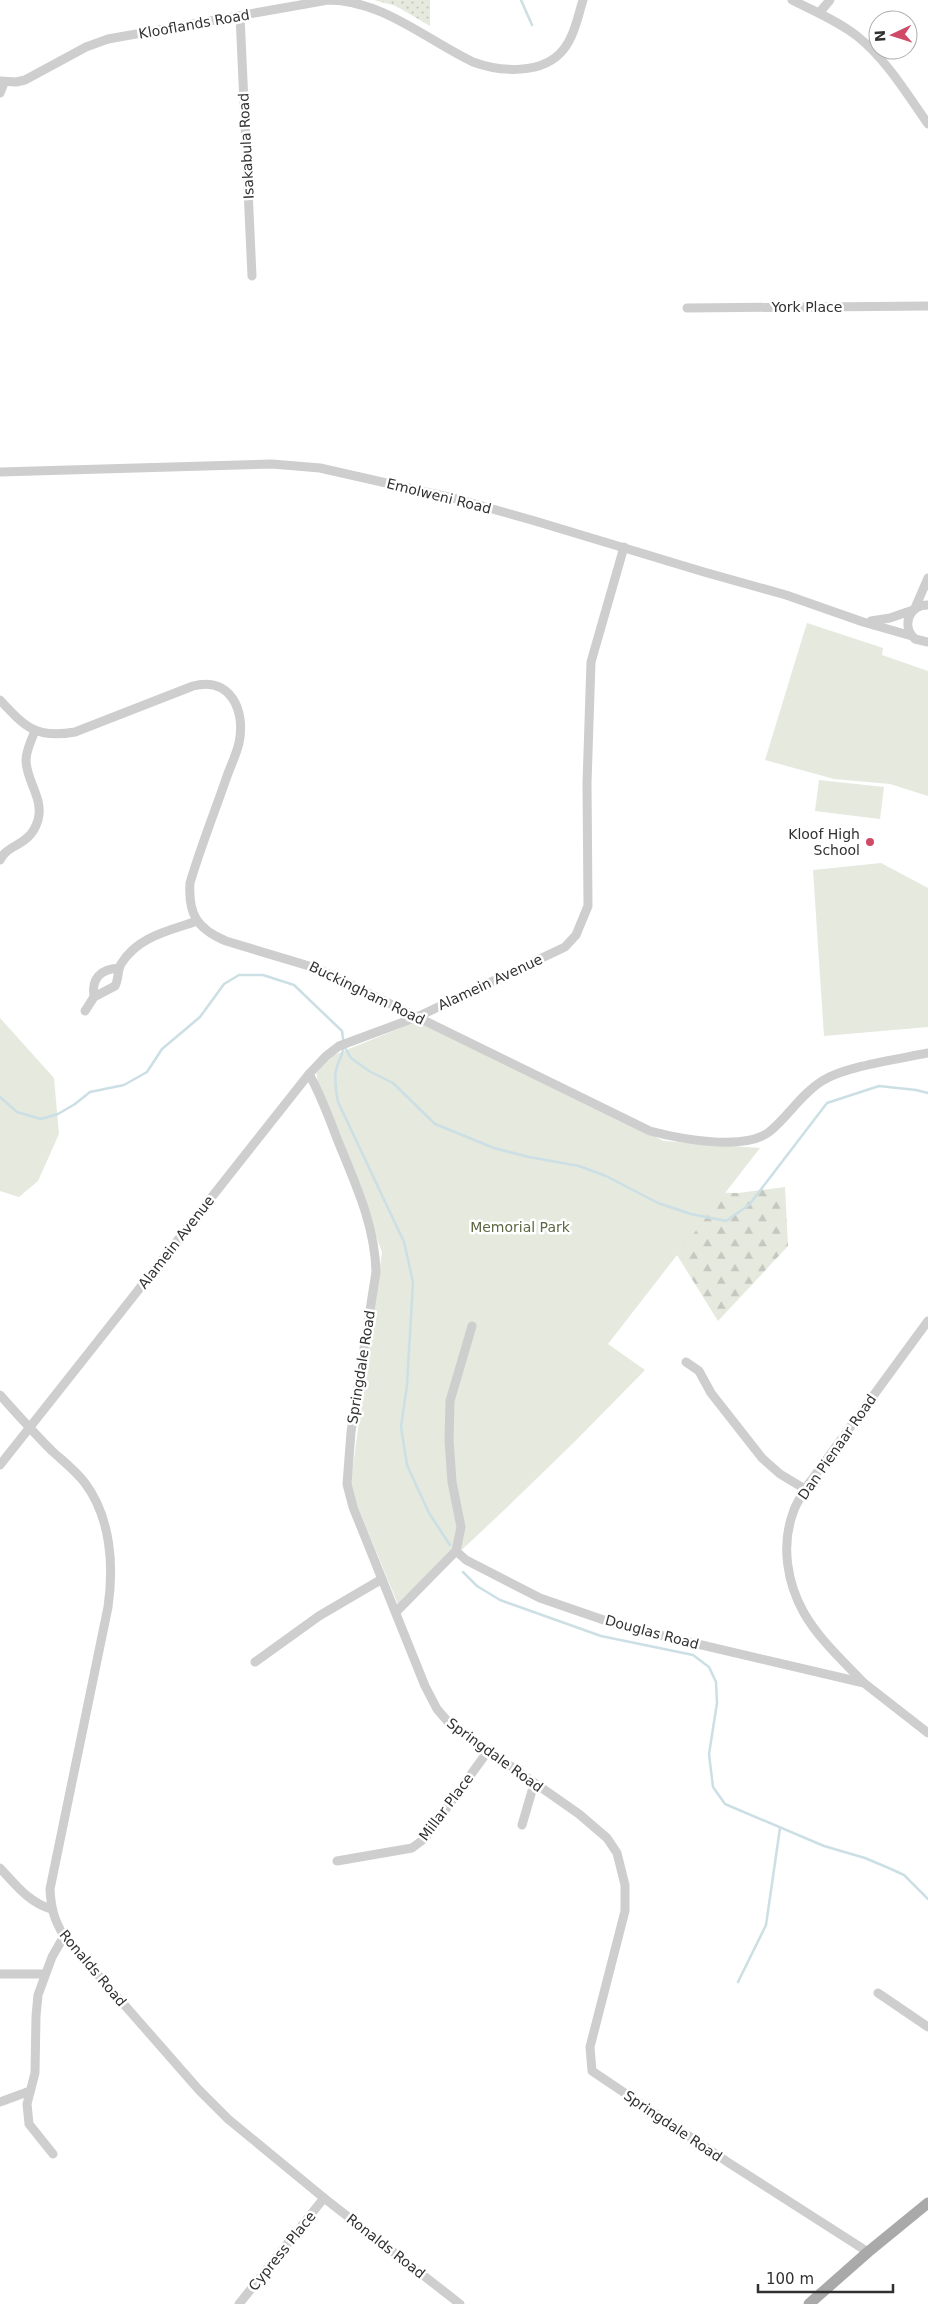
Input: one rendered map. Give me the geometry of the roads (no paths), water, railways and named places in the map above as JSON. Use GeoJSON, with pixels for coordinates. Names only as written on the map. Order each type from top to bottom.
{"type":"FeatureCollection","features":[{"type":"Feature","properties":{"kind":"main road"},"geometry":{"type":"LineString","coordinates":[[809,2304],[928,2203]]}},
{"type":"Feature","properties":{"kind":"street","name":"Klooflands Road"},"geometry":{"type":"LineString","coordinates":[[2,82],[25,80],[86,47],[102,41],[319,1],[343,0],[360,3],[383,13],[472,62],[484,66],[519,69],[545,63],[564,50],[583,0]]}},
{"type":"Feature","properties":{"kind":"street"},"geometry":{"type":"LineString","coordinates":[[792,0],[847,29],[865,43],[890,72],[928,124]]}},
{"type":"Feature","properties":{"kind":"street"},"geometry":{"type":"LineString","coordinates":[[819,14],[830,0]]}},
{"type":"Feature","properties":{"kind":"street","name":"Isakabula Road"},"geometry":{"type":"LineString","coordinates":[[240,16],[252,276]]}},
{"type":"Feature","properties":{"kind":"street"},"geometry":{"type":"LineString","coordinates":[[0,93],[2,82]]}},
{"type":"Feature","properties":{"kind":"street","name":"York Place"},"geometry":{"type":"LineString","coordinates":[[687,308],[928,306]]}},
{"type":"Feature","properties":{"kind":"street","name":"Emolweni Road"},"geometry":{"type":"LineString","coordinates":[[0,472],[272,464],[320,468],[457,499],[786,595],[863,622],[912,636],[918,641],[928,642]]}},
{"type":"Feature","properties":{"kind":"street","name":"Alamein Avenue"},"geometry":{"type":"LineString","coordinates":[[0,1465],[309,1074],[343,1044],[417,1017],[565,947],[576,935],[584,920],[588,906],[587,783],[591,662],[624,547]]}},
{"type":"Feature","properties":{"kind":"street"},"geometry":{"type":"LineString","coordinates":[[912,636],[907,626],[909,615],[914,609],[928,578]]}},
{"type":"Feature","properties":{"kind":"street","name":"Emolweni Road"},"geometry":{"type":"LineString","coordinates":[[863,622],[883,620],[928,605]]}},
{"type":"Feature","properties":{"kind":"street"},"geometry":{"type":"LineString","coordinates":[[0,700],[18,720],[34,731],[47,735],[75,732],[198,684],[216,685],[234,698],[239,712],[239,743],[190,883],[189,900],[197,921],[162,931],[152,936],[126,957],[119,968],[117,982],[114,986],[94,996],[85,1011]]}},
{"type":"Feature","properties":{"kind":"street"},"geometry":{"type":"LineString","coordinates":[[0,860],[4,853],[24,841],[32,833],[37,821],[39,804],[26,758],[34,731]]}},
{"type":"Feature","properties":{"kind":"street","name":"Buckingham Road"},"geometry":{"type":"LineString","coordinates":[[197,921],[215,936],[304,963],[650,1131],[678,1138],[741,1141],[761,1137],[778,1123],[813,1087],[831,1076],[928,1053]]}},
{"type":"Feature","properties":{"kind":"street"},"geometry":{"type":"LineString","coordinates":[[94,996],[92,988],[97,977],[106,970],[119,968]]}},
{"type":"Feature","properties":{"kind":"street","name":"Springdale Road"},"geometry":{"type":"LineString","coordinates":[[309,1074],[321,1096],[364,1206],[375,1253],[376,1272],[351,1432],[347,1484],[353,1507],[425,1686],[437,1709],[449,1722],[488,1752],[579,1814],[607,1838],[617,1852],[622,1869],[625,1885],[625,1911],[590,2047],[592,2071],[729,2163],[868,2252]]}},
{"type":"Feature","properties":{"kind":"street","name":"Dan Pienaar Road"},"geometry":{"type":"LineString","coordinates":[[864,1682],[804,1613],[793,1586],[786,1560],[787,1537],[793,1513],[805,1490],[928,1322]]}},
{"type":"Feature","properties":{"kind":"street"},"geometry":{"type":"LineString","coordinates":[[396,1612],[456,1551],[461,1527],[452,1482],[449,1440],[450,1401],[457,1371],[472,1326]]}},
{"type":"Feature","properties":{"kind":"street"},"geometry":{"type":"LineString","coordinates":[[686,1362],[699,1371],[711,1393],[762,1458],[780,1474],[805,1490]]}},
{"type":"Feature","properties":{"kind":"street","name":"Ronalds Road"},"geometry":{"type":"LineString","coordinates":[[0,1395],[84,1482],[104,1520],[109,1547],[112,1582],[103,1636],[57,1847],[50,1889],[51,1909],[56,1923],[64,1936],[217,2108],[324,2198],[460,2304]]}},
{"type":"Feature","properties":{"kind":"street","name":"Douglas Road"},"geometry":{"type":"LineString","coordinates":[[456,1551],[466,1560],[500,1575],[540,1598],[577,1612],[631,1628],[864,1682],[928,1734]]}},
{"type":"Feature","properties":{"kind":"street"},"geometry":{"type":"LineString","coordinates":[[255,1662],[319,1616],[382,1579]]}},
{"type":"Feature","properties":{"kind":"street","name":"Millar Place"},"geometry":{"type":"LineString","coordinates":[[337,1861],[412,1848],[424,1839],[488,1752]]}},
{"type":"Feature","properties":{"kind":"street"},"geometry":{"type":"LineString","coordinates":[[522,1825],[534,1784]]}},
{"type":"Feature","properties":{"kind":"street"},"geometry":{"type":"LineString","coordinates":[[0,1868],[27,1897],[39,1905],[51,1909]]}},
{"type":"Feature","properties":{"kind":"street"},"geometry":{"type":"LineString","coordinates":[[53,2154],[29,2124],[27,2110],[35,2073],[38,1995],[45,1974],[64,1936]]}},
{"type":"Feature","properties":{"kind":"street"},"geometry":{"type":"LineString","coordinates":[[0,1974],[45,1974]]}},
{"type":"Feature","properties":{"kind":"street"},"geometry":{"type":"LineString","coordinates":[[878,1993],[928,2027]]}},
{"type":"Feature","properties":{"kind":"street"},"geometry":{"type":"LineString","coordinates":[[0,2102],[30,2091]]}},
{"type":"Feature","properties":{"kind":"street","name":"Cypress Place"},"geometry":{"type":"LineString","coordinates":[[239,2304],[324,2198]]}},
{"type":"Feature","properties":{"kind":"waterway"},"geometry":{"type":"LineString","coordinates":[[521,0],[532,25]]}},
{"type":"Feature","properties":{"kind":"waterway"},"geometry":{"type":"LineString","coordinates":[[0,1097],[17,1112],[41,1119],[58,1114],[90,1092],[124,1085],[147,1072],[162,1049],[200,1017],[224,984],[239,975],[263,975],[294,985],[342,1031],[344,1046],[351,1058],[369,1071],[393,1083],[435,1124],[494,1148],[529,1157],[579,1166],[606,1176],[658,1203],[691,1214],[726,1221],[749,1205],[827,1103],[879,1086],[928,1093]]}},
{"type":"Feature","properties":{"kind":"waterway"},"geometry":{"type":"LineString","coordinates":[[343,1047],[335,1074],[338,1102],[404,1242],[413,1282],[407,1385],[401,1427],[407,1465],[429,1513],[450,1545]]}},
{"type":"Feature","properties":{"kind":"waterway"},"geometry":{"type":"LineString","coordinates":[[463,1572],[477,1586],[500,1600],[601,1636],[693,1655],[709,1667],[716,1682],[717,1703],[709,1754],[713,1787],[725,1804],[824,1846],[865,1858],[904,1875],[928,1899]]}},
{"type":"Feature","properties":{"kind":"waterway"},"geometry":{"type":"LineString","coordinates":[[738,1982],[766,1925],[780,1828]]}},
{"type":"Feature","properties":{"kind":"place","name":"Kloof High School"},"geometry":{"type":"Point","coordinates":[870,842]}},
{"type":"Feature","properties":{"kind":"park label","name":"Memorial Park"},"geometry":{"type":"Point","coordinates":[520,1227]}}]}
